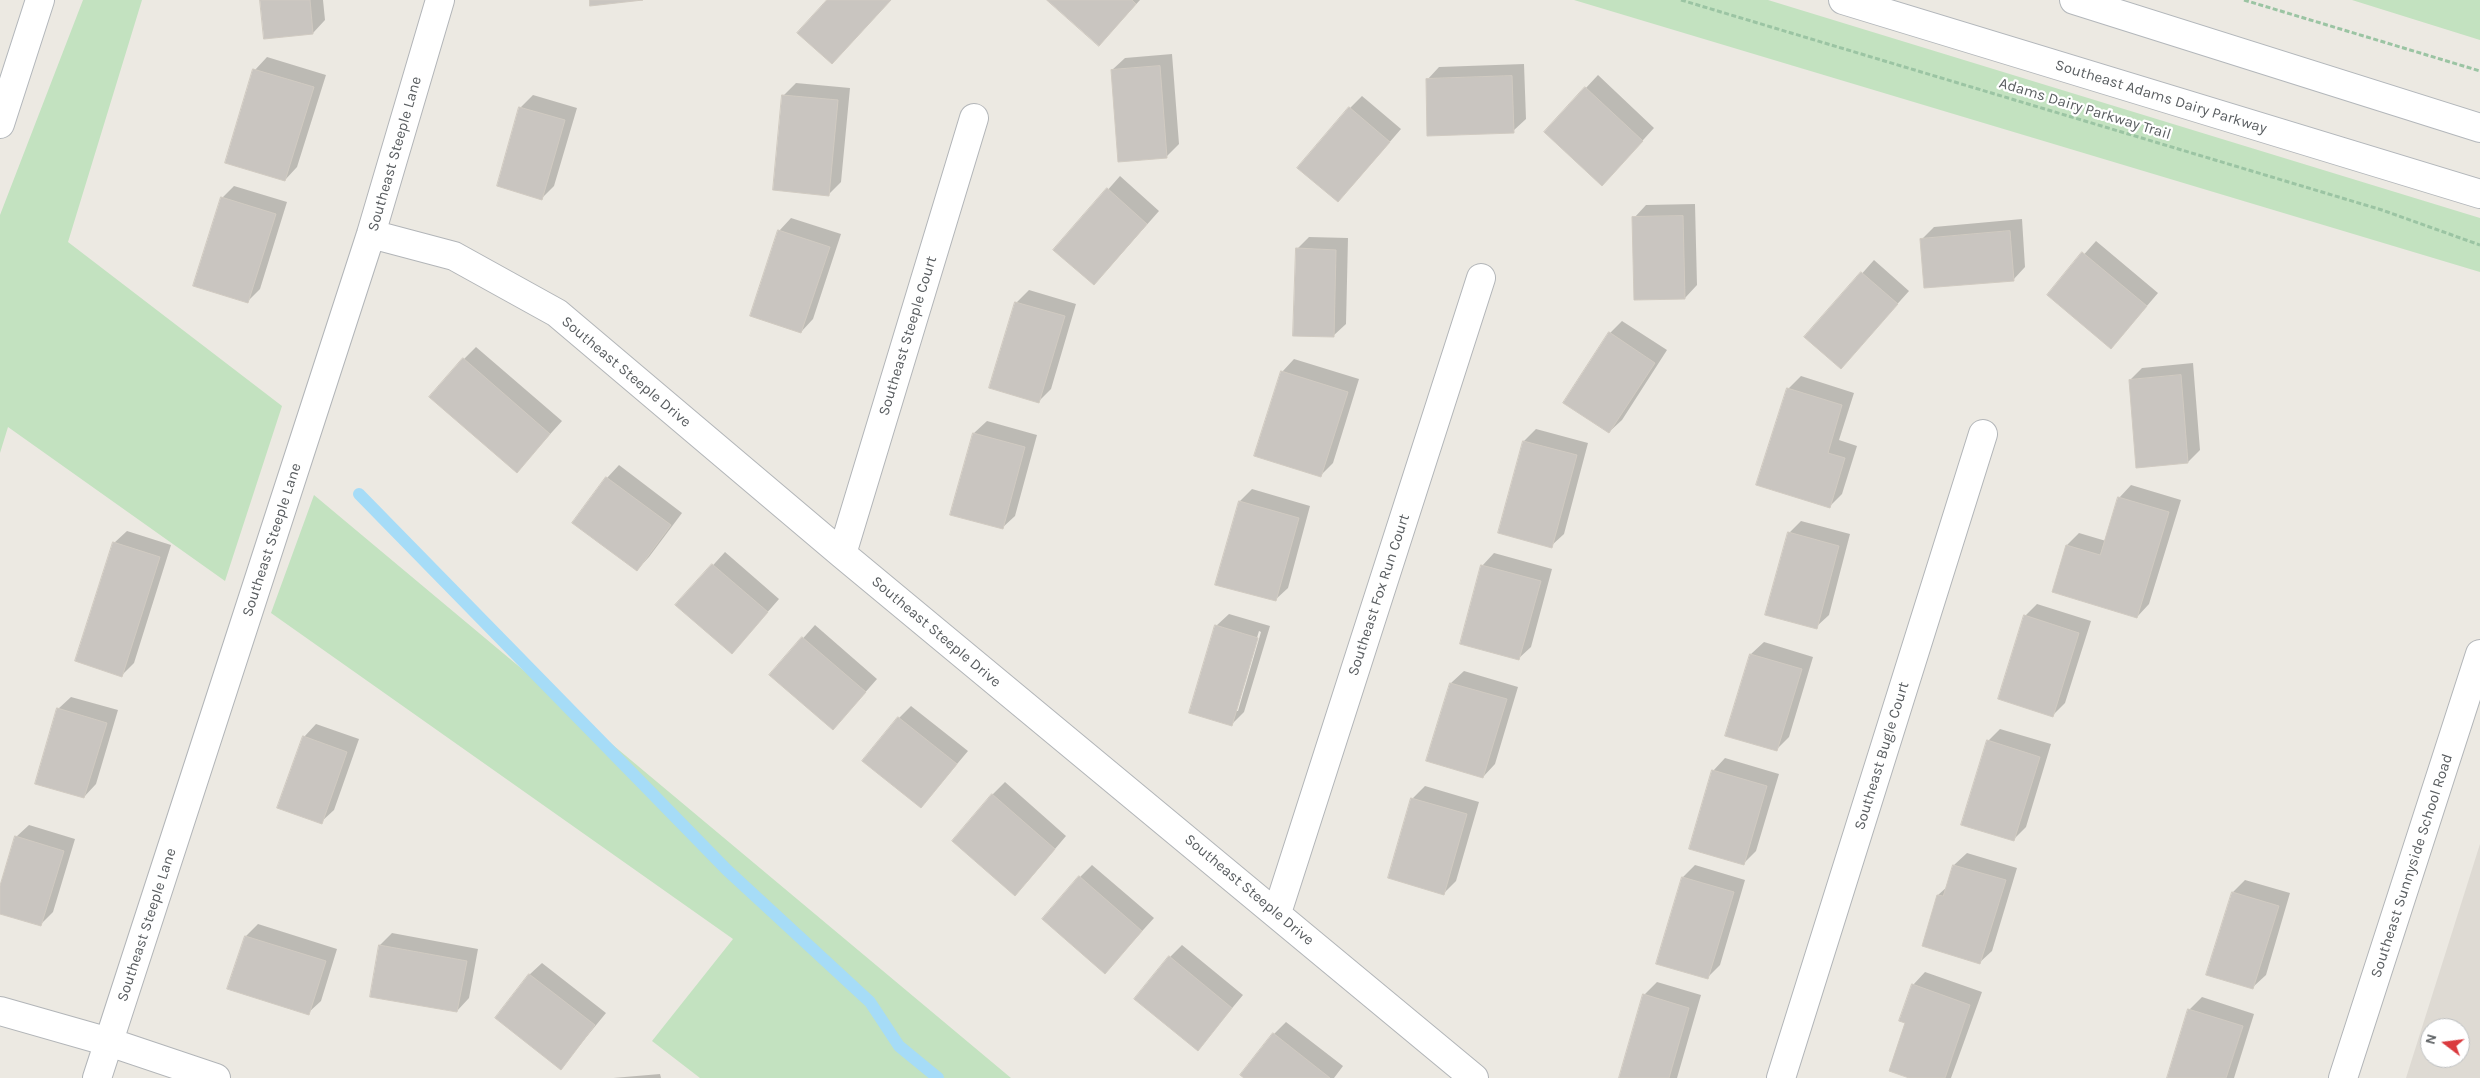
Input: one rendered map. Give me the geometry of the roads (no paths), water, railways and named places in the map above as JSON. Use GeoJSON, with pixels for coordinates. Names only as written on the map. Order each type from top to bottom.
{"type":"FeatureCollection","features":[{"type":"Feature","properties":{"kind":"street"},"geometry":{"type":"LineString","coordinates":[[0,124],[40,0]]}},
{"type":"Feature","properties":{"kind":"street","name":"Southeast Steeple Lane"},"geometry":{"type":"LineString","coordinates":[[97,1078],[372,234],[440,0]]}},
{"type":"Feature","properties":{"kind":"street","name":"Southeast Adams Dairy Parkway"},"geometry":{"type":"LineString","coordinates":[[1843,0],[2480,194]]}},
{"type":"Feature","properties":{"kind":"street"},"geometry":{"type":"LineString","coordinates":[[2074,0],[2480,128]]}},
{"type":"Feature","properties":{"kind":"street","name":"Southeast Steeple Court"},"geometry":{"type":"LineString","coordinates":[[842,554],[974,118]]}},
{"type":"Feature","properties":{"kind":"street","name":"Southeast Steeple Drive"},"geometry":{"type":"LineString","coordinates":[[372,234],[454,256],[557,314],[842,554],[1277,912],[1474,1078]]}},
{"type":"Feature","properties":{"kind":"street","name":"Southeast Fox Run Court"},"geometry":{"type":"LineString","coordinates":[[1277,912],[1481,278]]}},
{"type":"Feature","properties":{"kind":"street","name":"Southeast Bugle Court"},"geometry":{"type":"LineString","coordinates":[[1781,1078],[1983,434]]}},
{"type":"Feature","properties":{"kind":"street","name":"Southeast Sunnyside School Road"},"geometry":{"type":"LineString","coordinates":[[2343,1078],[2480,654]]}},
{"type":"Feature","properties":{"kind":"street"},"geometry":{"type":"LineString","coordinates":[[0,1011],[109,1042],[216,1078]]}},
{"type":"Feature","properties":{"kind":"waterway"},"geometry":{"type":"LineString","coordinates":[[359,494],[727,870],[870,1002],[899,1046],[938,1078]]}}]}
